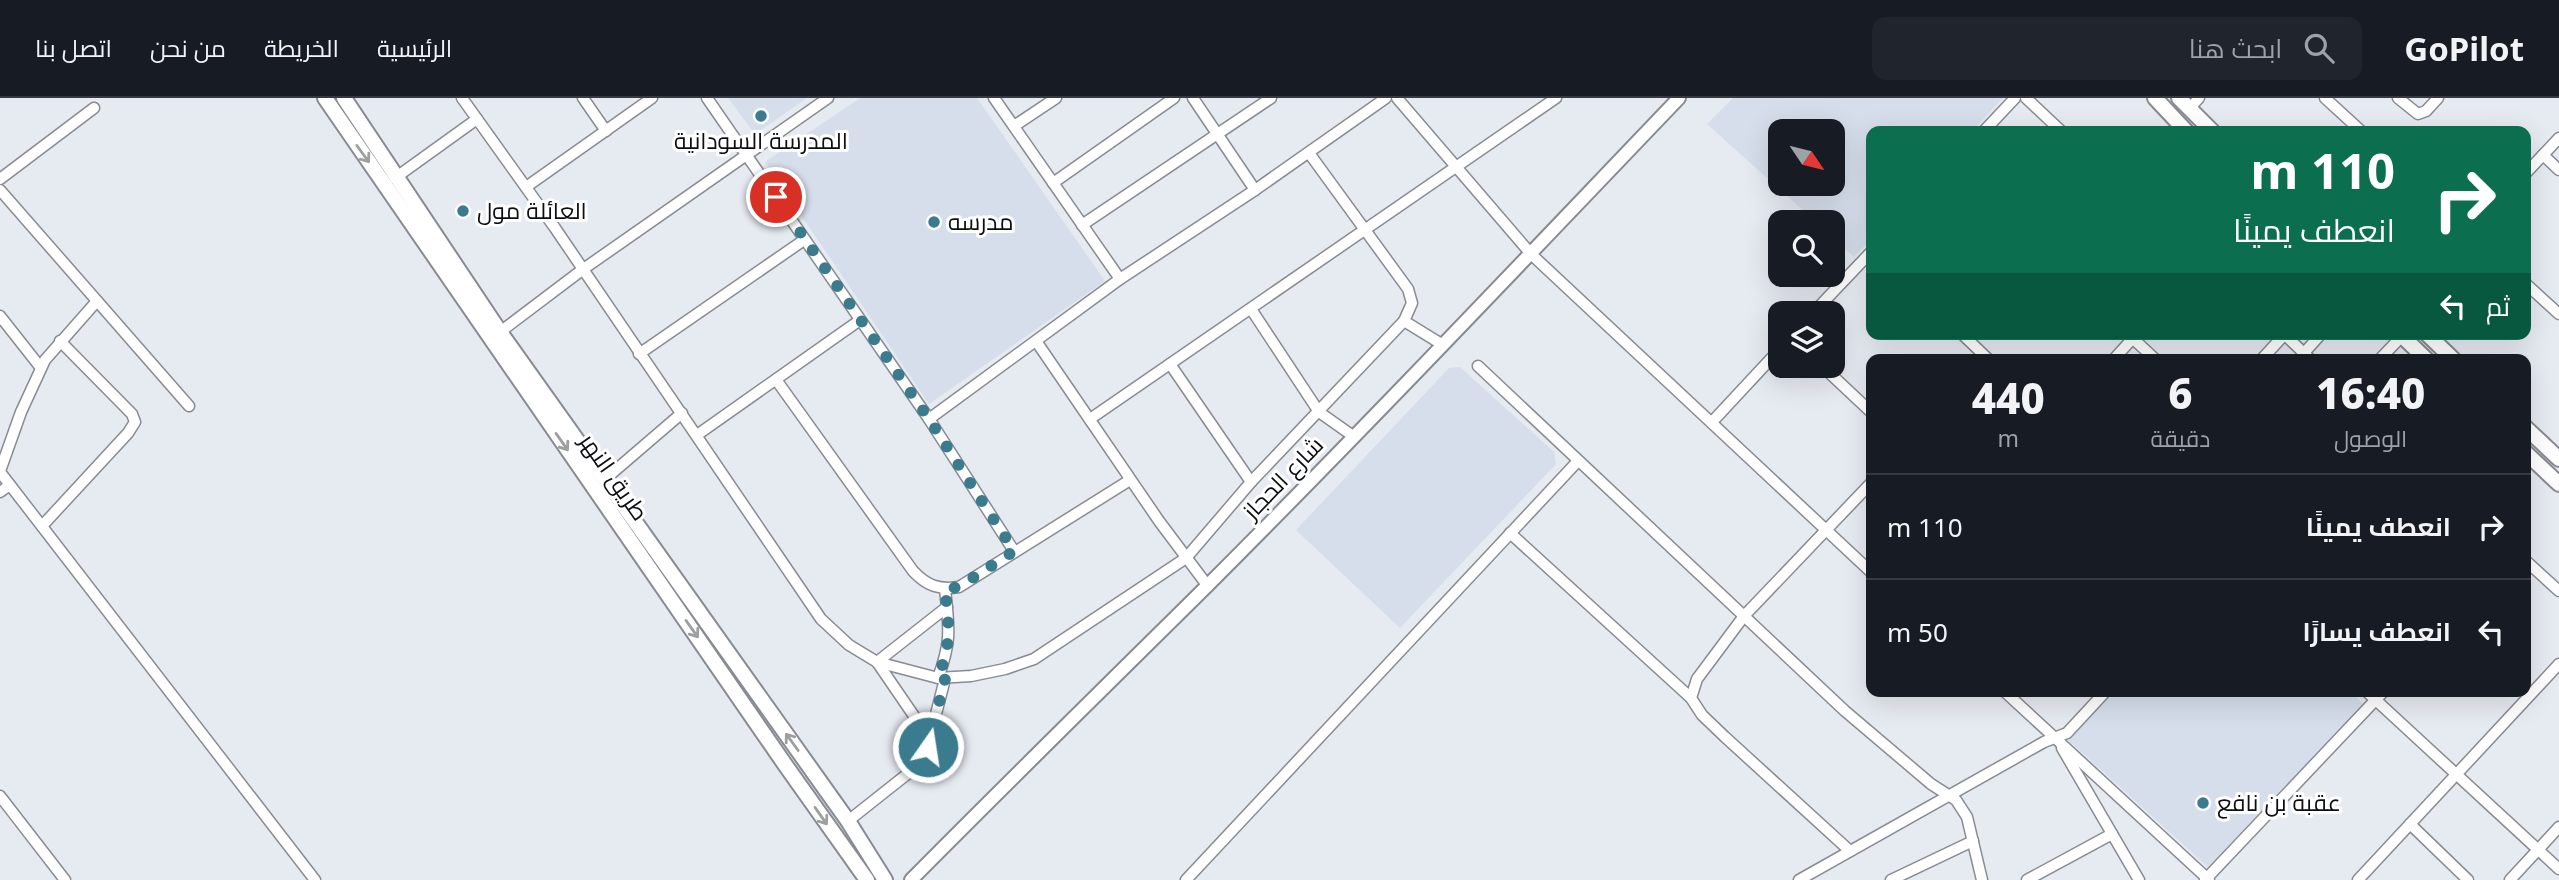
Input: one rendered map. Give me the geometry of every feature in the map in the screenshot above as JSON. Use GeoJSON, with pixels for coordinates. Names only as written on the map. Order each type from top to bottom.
{"type":"FeatureCollection","features":[{"type":"Feature","properties":{"kind":"main road","name":"طريق النهر"},"geometry":{"type":"LineString","coordinates":[[324,98],[867,880]]}},
{"type":"Feature","properties":{"kind":"main road","name":"طريق النهر"},"geometry":{"type":"LineString","coordinates":[[344,98],[500,332],[848,821],[885,880]]}},
{"type":"Feature","properties":{"kind":"main road","name":"شارع الحجاز"},"geometry":{"type":"LineString","coordinates":[[911,880],[1061,728],[1208,585],[1679,98]]}},
{"type":"Feature","properties":{"kind":"main road"},"geometry":{"type":"LineString","coordinates":[[2155,98],[2181,126]]}},
{"type":"Feature","properties":{"kind":"main road"},"geometry":{"type":"LineString","coordinates":[[2189,102],[2208,126]]}},
{"type":"Feature","properties":{"kind":"main road"},"geometry":{"type":"LineString","coordinates":[[2406,340],[2421,354]]}},
{"type":"Feature","properties":{"kind":"main road"},"geometry":{"type":"LineString","coordinates":[[2433,340],[2448,354]]}},
{"type":"Feature","properties":{"kind":"main road"},"geometry":{"type":"LineString","coordinates":[[2531,433],[2559,459]]}},
{"type":"Feature","properties":{"kind":"main road"},"geometry":{"type":"LineString","coordinates":[[2531,458],[2559,484]]}},
{"type":"Feature","properties":{"kind":"street"},"geometry":{"type":"LineString","coordinates":[[462,98],[682,412],[821,619],[849,645],[877,662],[942,678],[1005,669],[1034,659],[1186,558],[1251,482],[1404,321],[1410,310],[1412,296],[1366,229],[1308,153]]}},
{"type":"Feature","properties":{"kind":"street"},"geometry":{"type":"LineString","coordinates":[[583,98],[606,131]]}},
{"type":"Feature","properties":{"kind":"street"},"geometry":{"type":"LineString","coordinates":[[526,187],[652,98]]}},
{"type":"Feature","properties":{"kind":"street"},"geometry":{"type":"LineString","coordinates":[[707,98],[929,419],[1014,551]]}},
{"type":"Feature","properties":{"kind":"street"},"geometry":{"type":"LineString","coordinates":[[500,332],[582,270],[828,98]]}},
{"type":"Feature","properties":{"kind":"street"},"geometry":{"type":"LineString","coordinates":[[994,98],[1120,279]]}},
{"type":"Feature","properties":{"kind":"street"},"geometry":{"type":"LineString","coordinates":[[1014,126],[1056,98]]}},
{"type":"Feature","properties":{"kind":"street"},"geometry":{"type":"LineString","coordinates":[[1053,183],[1174,98]]}},
{"type":"Feature","properties":{"kind":"street"},"geometry":{"type":"LineString","coordinates":[[1193,98],[1255,190]]}},
{"type":"Feature","properties":{"kind":"street"},"geometry":{"type":"LineString","coordinates":[[1082,225],[1270,98]]}},
{"type":"Feature","properties":{"kind":"street"},"geometry":{"type":"LineString","coordinates":[[929,419],[1120,279],[1255,190],[1386,98]]}},
{"type":"Feature","properties":{"kind":"street"},"geometry":{"type":"LineString","coordinates":[[1397,98],[1531,254],[1866,567]]}},
{"type":"Feature","properties":{"kind":"street"},"geometry":{"type":"LineString","coordinates":[[1090,419],[1556,98]]}},
{"type":"Feature","properties":{"kind":"street"},"geometry":{"type":"LineString","coordinates":[[1989,126],[2015,98]]}},
{"type":"Feature","properties":{"kind":"street"},"geometry":{"type":"LineString","coordinates":[[2026,98],[2057,126]]}},
{"type":"Feature","properties":{"kind":"street"},"geometry":{"type":"LineString","coordinates":[[2325,98],[2356,126]]}},
{"type":"Feature","properties":{"kind":"street"},"geometry":{"type":"LineString","coordinates":[[2398,98],[2418,114],[2426,111],[2438,98]]}},
{"type":"Feature","properties":{"kind":"street"},"geometry":{"type":"LineString","coordinates":[[0,179],[94,108]]}},
{"type":"Feature","properties":{"kind":"street"},"geometry":{"type":"LineString","coordinates":[[396,178],[477,119]]}},
{"type":"Feature","properties":{"kind":"street"},"geometry":{"type":"LineString","coordinates":[[2531,168],[2559,138]]}},
{"type":"Feature","properties":{"kind":"street"},"geometry":{"type":"LineString","coordinates":[[2543,155],[2559,170]]}},
{"type":"Feature","properties":{"kind":"street"},"geometry":{"type":"LineString","coordinates":[[0,190],[189,406]]}},
{"type":"Feature","properties":{"kind":"street"},"geometry":{"type":"LineString","coordinates":[[639,354],[804,240]]}},
{"type":"Feature","properties":{"kind":"street"},"geometry":{"type":"LineString","coordinates":[[1824,301],[1866,257]]}},
{"type":"Feature","properties":{"kind":"street"},"geometry":{"type":"LineString","coordinates":[[2531,288],[2559,314]]}},
{"type":"Feature","properties":{"kind":"street"},"geometry":{"type":"LineString","coordinates":[[96,301],[60,341],[41,368],[21,412],[0,471],[314,880]]}},
{"type":"Feature","properties":{"kind":"street"},"geometry":{"type":"LineString","coordinates":[[1251,309],[1319,412],[1353,436]]}},
{"type":"Feature","properties":{"kind":"street"},"geometry":{"type":"LineString","coordinates":[[0,316],[41,368]]}},
{"type":"Feature","properties":{"kind":"street"},"geometry":{"type":"LineString","coordinates":[[697,435],[860,320]]}},
{"type":"Feature","properties":{"kind":"street"},"geometry":{"type":"LineString","coordinates":[[1404,321],[1443,345]]}},
{"type":"Feature","properties":{"kind":"street"},"geometry":{"type":"LineString","coordinates":[[1968,340],[1982,354]]}},
{"type":"Feature","properties":{"kind":"street"},"geometry":{"type":"LineString","coordinates":[[2117,354],[2128,340]]}},
{"type":"Feature","properties":{"kind":"street"},"geometry":{"type":"LineString","coordinates":[[2135,340],[2150,354]]}},
{"type":"Feature","properties":{"kind":"street"},"geometry":{"type":"LineString","coordinates":[[2267,354],[2279,340]]}},
{"type":"Feature","properties":{"kind":"street"},"geometry":{"type":"LineString","coordinates":[[2289,340],[2305,354]]}},
{"type":"Feature","properties":{"kind":"street"},"geometry":{"type":"LineString","coordinates":[[2384,354],[2397,340]]}},
{"type":"Feature","properties":{"kind":"street"},"geometry":{"type":"LineString","coordinates":[[42,526],[128,433],[135,422],[132,414],[60,341]]}},
{"type":"Feature","properties":{"kind":"street"},"geometry":{"type":"LineString","coordinates":[[1037,341],[1130,480],[1208,585]]}},
{"type":"Feature","properties":{"kind":"street"},"geometry":{"type":"LineString","coordinates":[[1712,422],[1768,362]]}},
{"type":"Feature","properties":{"kind":"street"},"geometry":{"type":"LineString","coordinates":[[1170,364],[1251,482]]}},
{"type":"Feature","properties":{"kind":"street"},"geometry":{"type":"LineString","coordinates":[[1478,366],[1845,711],[1962,807],[1967,817],[1982,880]]}},
{"type":"Feature","properties":{"kind":"street"},"geometry":{"type":"LineString","coordinates":[[1835,378],[1866,407]]}},
{"type":"Feature","properties":{"kind":"street"},"geometry":{"type":"LineString","coordinates":[[777,381],[913,571],[934,587],[959,587],[1130,480]]}},
{"type":"Feature","properties":{"kind":"street"},"geometry":{"type":"LineString","coordinates":[[604,480],[682,412]]}},
{"type":"Feature","properties":{"kind":"street"},"geometry":{"type":"LineString","coordinates":[[1186,880],[1577,461]]}},
{"type":"Feature","properties":{"kind":"street"},"geometry":{"type":"LineString","coordinates":[[0,492],[10,485]]}},
{"type":"Feature","properties":{"kind":"street"},"geometry":{"type":"LineString","coordinates":[[1691,698],[1697,679],[1744,616],[1866,488]]}},
{"type":"Feature","properties":{"kind":"street"},"geometry":{"type":"LineString","coordinates":[[1510,533],[1691,698],[1702,715],[1850,851]]}},
{"type":"Feature","properties":{"kind":"street"},"geometry":{"type":"LineString","coordinates":[[2531,565],[2559,591]]}},
{"type":"Feature","properties":{"kind":"street"},"geometry":{"type":"LineString","coordinates":[[848,821],[920,764],[927,753],[950,638],[945,589]]}},
{"type":"Feature","properties":{"kind":"street"},"geometry":{"type":"LineString","coordinates":[[877,662],[947,607]]}},
{"type":"Feature","properties":{"kind":"street"},"geometry":{"type":"LineString","coordinates":[[877,662],[929,741]]}},
{"type":"Feature","properties":{"kind":"street"},"geometry":{"type":"LineString","coordinates":[[2531,694],[2559,664]]}},
{"type":"Feature","properties":{"kind":"street"},"geometry":{"type":"LineString","coordinates":[[2010,697],[2207,879],[2379,697]]}},
{"type":"Feature","properties":{"kind":"street"},"geometry":{"type":"LineString","coordinates":[[1799,880],[1949,794],[2067,733],[2100,697]]}},
{"type":"Feature","properties":{"kind":"street"},"geometry":{"type":"LineString","coordinates":[[2372,697],[2559,869]]}},
{"type":"Feature","properties":{"kind":"street"},"geometry":{"type":"LineString","coordinates":[[2358,880],[2528,697]]}},
{"type":"Feature","properties":{"kind":"street"},"geometry":{"type":"LineString","coordinates":[[2056,739],[2139,880]]}},
{"type":"Feature","properties":{"kind":"street"},"geometry":{"type":"LineString","coordinates":[[0,796],[65,880]]}},
{"type":"Feature","properties":{"kind":"street"},"geometry":{"type":"LineString","coordinates":[[2410,824],[2468,880]]}},
{"type":"Feature","properties":{"kind":"street"},"geometry":{"type":"LineString","coordinates":[[2510,880],[2559,827]]}},
{"type":"Feature","properties":{"kind":"street"},"geometry":{"type":"LineString","coordinates":[[2027,880],[2112,834]]}},
{"type":"Feature","properties":{"kind":"street"},"geometry":{"type":"LineString","coordinates":[[1891,880],[1973,841]]}},
{"type":"Feature","properties":{"kind":"shaded area","name":"المدرسة السودانية"},"geometry":{"type":"Polygon","coordinates":[[[728,98],[807,98],[755,134],[728,98]]]}},
{"type":"Feature","properties":{"kind":"shaded area","name":"مدرسه"},"geometry":{"type":"Polygon","coordinates":[[[860,98],[977,98],[1105,281],[929,404],[765,162],[860,98]]]}},
{"type":"Feature","properties":{"kind":"shaded area"},"geometry":{"type":"Polygon","coordinates":[[[1733,98],[2003,98],[1977,126],[1866,126],[1866,244],[1854,257],[1845,249],[1845,210],[1803,210],[1787,196],[1845,196],[1845,119],[1768,119],[1768,179],[1707,124],[1733,98]]]}},
{"type":"Feature","properties":{"kind":"shaded area"},"geometry":{"type":"Polygon","coordinates":[[[1460,367],[1554,452],[1556,464],[1400,628],[1296,530],[1449,368],[1460,367]]]}},
{"type":"Feature","properties":{"kind":"shaded area","name":"عقبة بن نافع"},"geometry":{"type":"Polygon","coordinates":[[[2107,697],[2356,697],[2363,704],[2208,867],[2068,740],[2107,697]]]}},
{"type":"Feature","properties":{"kind":"place","name":"المدرسة السودانية"},"geometry":{"type":"Point","coordinates":[761,116]}},
{"type":"Feature","properties":{"kind":"place","name":"العائلة مول"},"geometry":{"type":"Point","coordinates":[463,211]}},
{"type":"Feature","properties":{"kind":"place","name":"مدرسه"},"geometry":{"type":"Point","coordinates":[934,222]}},
{"type":"Feature","properties":{"kind":"place","name":"عقبة بن نافع"},"geometry":{"type":"Point","coordinates":[2203,803]}},
{"type":"Feature","properties":{"kind":"route"},"geometry":{"type":"LineString","coordinates":[[776,197],[929,419],[1014,551],[959,587],[945,589],[950,638],[938,678],[945,679],[928,747]]}}]}
